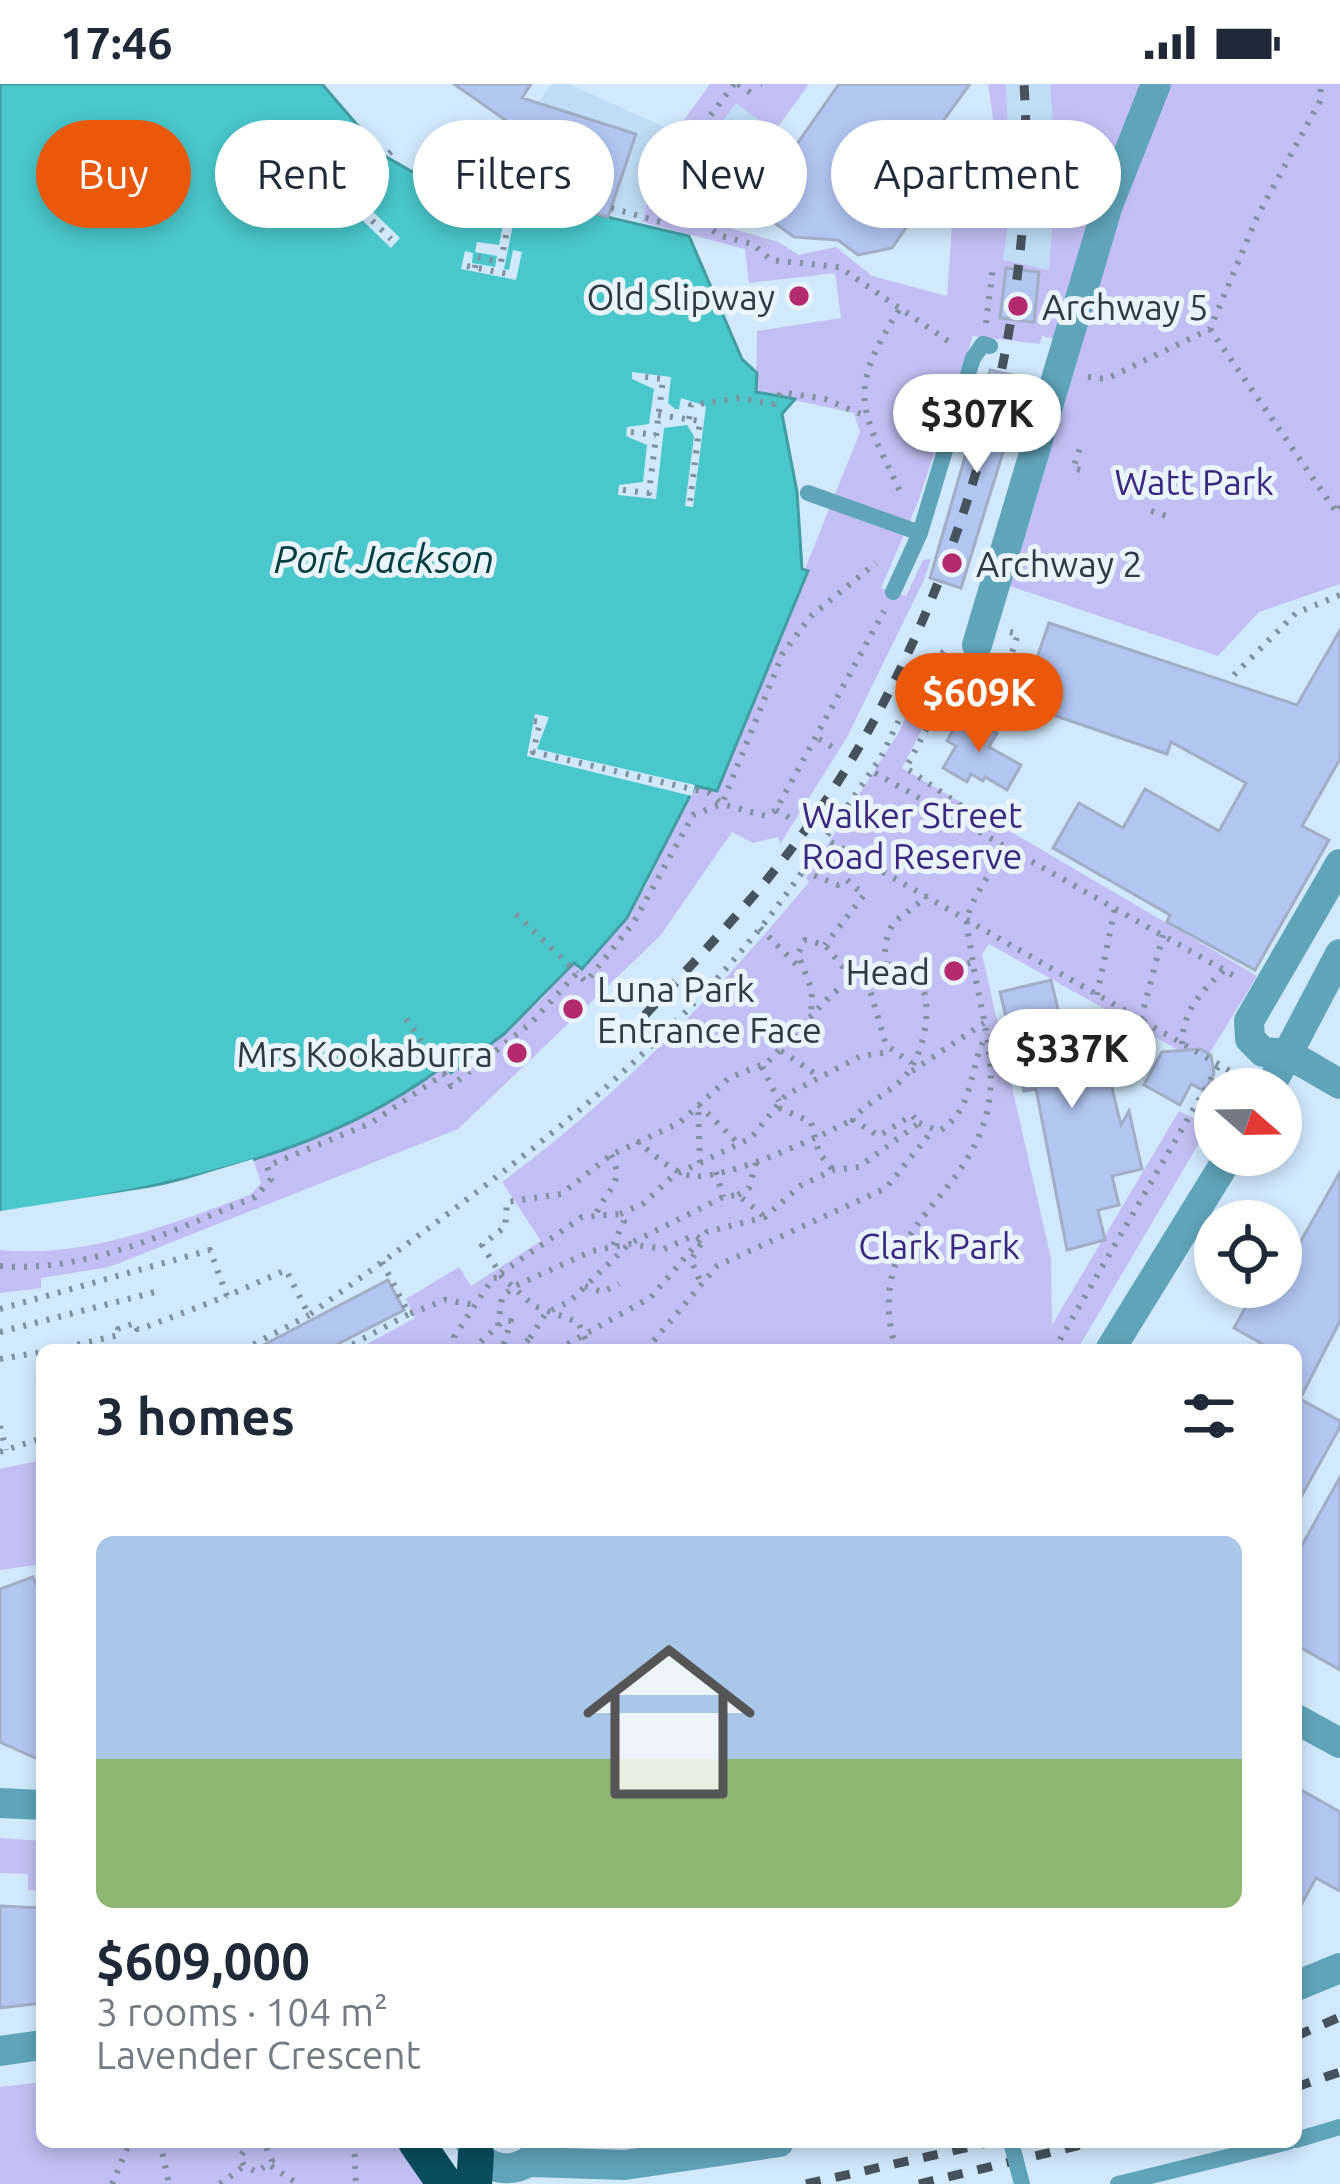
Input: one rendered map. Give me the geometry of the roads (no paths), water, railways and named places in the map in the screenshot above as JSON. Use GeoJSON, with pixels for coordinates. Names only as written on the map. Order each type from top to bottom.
{"type":"FeatureCollection","features":[{"type":"Feature","properties":{"kind":"highway"},"geometry":{"type":"LineString","coordinates":[[420,2148],[445,2184]]}},
{"type":"Feature","properties":{"kind":"street"},"geometry":{"type":"LineString","coordinates":[[972,645],[1055,361],[1108,205],[1156,84]]}},
{"type":"Feature","properties":{"kind":"street"},"geometry":{"type":"LineString","coordinates":[[1340,863],[1249,1021],[1250,1039],[1263,1052],[1288,1054],[1340,1084]]}},
{"type":"Feature","properties":{"kind":"street"},"geometry":{"type":"LineString","coordinates":[[1280,1068],[1340,954]]}},
{"type":"Feature","properties":{"kind":"street"},"geometry":{"type":"LineString","coordinates":[[1114,1344],[1217,1176]]}},
{"type":"Feature","properties":{"kind":"street"},"geometry":{"type":"LineString","coordinates":[[1302,1721],[1340,1743]]}},
{"type":"Feature","properties":{"kind":"street"},"geometry":{"type":"LineString","coordinates":[[0,1803],[36,1805]]}},
{"type":"Feature","properties":{"kind":"street"},"geometry":{"type":"LineString","coordinates":[[1302,1984],[1340,1968]]}},
{"type":"Feature","properties":{"kind":"street"},"geometry":{"type":"LineString","coordinates":[[0,2051],[36,2046]]}},
{"type":"Feature","properties":{"kind":"street"},"geometry":{"type":"LineString","coordinates":[[471,2154],[497,2168],[531,2163],[625,2165],[739,2148]]}},
{"type":"Feature","properties":{"kind":"lane"},"geometry":{"type":"LineString","coordinates":[[893,592],[920,532],[974,358],[987,345]]}},
{"type":"Feature","properties":{"kind":"lane"},"geometry":{"type":"LineString","coordinates":[[808,493],[920,532]]}},
{"type":"Feature","properties":{"kind":"lane"},"geometry":{"type":"LineString","coordinates":[[1302,2138],[1340,2127]]}},
{"type":"Feature","properties":{"kind":"lane"},"geometry":{"type":"LineString","coordinates":[[1013,2148],[1022,2184]]}},
{"type":"Feature","properties":{"kind":"lane"},"geometry":{"type":"LineString","coordinates":[[1118,2184],[1264,2148]]}},
{"type":"Feature","properties":{"kind":"water","name":"Port Jackson"},"geometry":{"type":"Polygon","coordinates":[[[0,84],[322,84],[353,120],[215,120],[215,228],[389,228],[389,158],[413,171],[413,228],[614,228],[614,218],[638,224],[638,228],[689,236],[742,359],[757,373],[756,392],[795,399],[782,414],[797,492],[802,569],[808,571],[717,791],[695,786],[627,918],[582,969],[574,963],[504,1034],[451,1073],[445,1065],[397,1098],[346,1124],[238,1164],[125,1191],[0,1211],[0,84]]]}},
{"type":"Feature","properties":{"kind":"railway"},"geometry":{"type":"LineString","coordinates":[[645,1015],[772,873],[845,771],[894,682],[936,587],[971,488],[998,386],[1016,283],[1025,182],[1024,84]]}},
{"type":"Feature","properties":{"kind":"railway"},"geometry":{"type":"LineString","coordinates":[[1302,2033],[1340,2017]]}},
{"type":"Feature","properties":{"kind":"railway"},"geometry":{"type":"LineString","coordinates":[[1302,2085],[1340,2072]]}},
{"type":"Feature","properties":{"kind":"railway"},"geometry":{"type":"LineString","coordinates":[[806,2184],[965,2148]]}},
{"type":"Feature","properties":{"kind":"railway"},"geometry":{"type":"LineString","coordinates":[[919,2184],[1068,2148]]}},
{"type":"Feature","properties":{"kind":"place","name":"Old Slipway"},"geometry":{"type":"Point","coordinates":[799,296]}},
{"type":"Feature","properties":{"kind":"place","name":"Archway 5"},"geometry":{"type":"Point","coordinates":[1018,306]}},
{"type":"Feature","properties":{"kind":"place","name":"Archway 2"},"geometry":{"type":"Point","coordinates":[952,563]}},
{"type":"Feature","properties":{"kind":"place","name":"Head"},"geometry":{"type":"Point","coordinates":[954,971]}},
{"type":"Feature","properties":{"kind":"place","name":"Luna Park Entrance Face"},"geometry":{"type":"Point","coordinates":[573,1009]}},
{"type":"Feature","properties":{"kind":"place","name":"Mrs Kookaburra"},"geometry":{"type":"Point","coordinates":[517,1053]}},
{"type":"Feature","properties":{"kind":"park label","name":"Watt Park"},"geometry":{"type":"Point","coordinates":[1194,481]}},
{"type":"Feature","properties":{"kind":"park label","name":"Walker Street Road Reserve"},"geometry":{"type":"Point","coordinates":[912,834]}},
{"type":"Feature","properties":{"kind":"park label","name":"Clark Park"},"geometry":{"type":"Point","coordinates":[939,1245]}}]}
